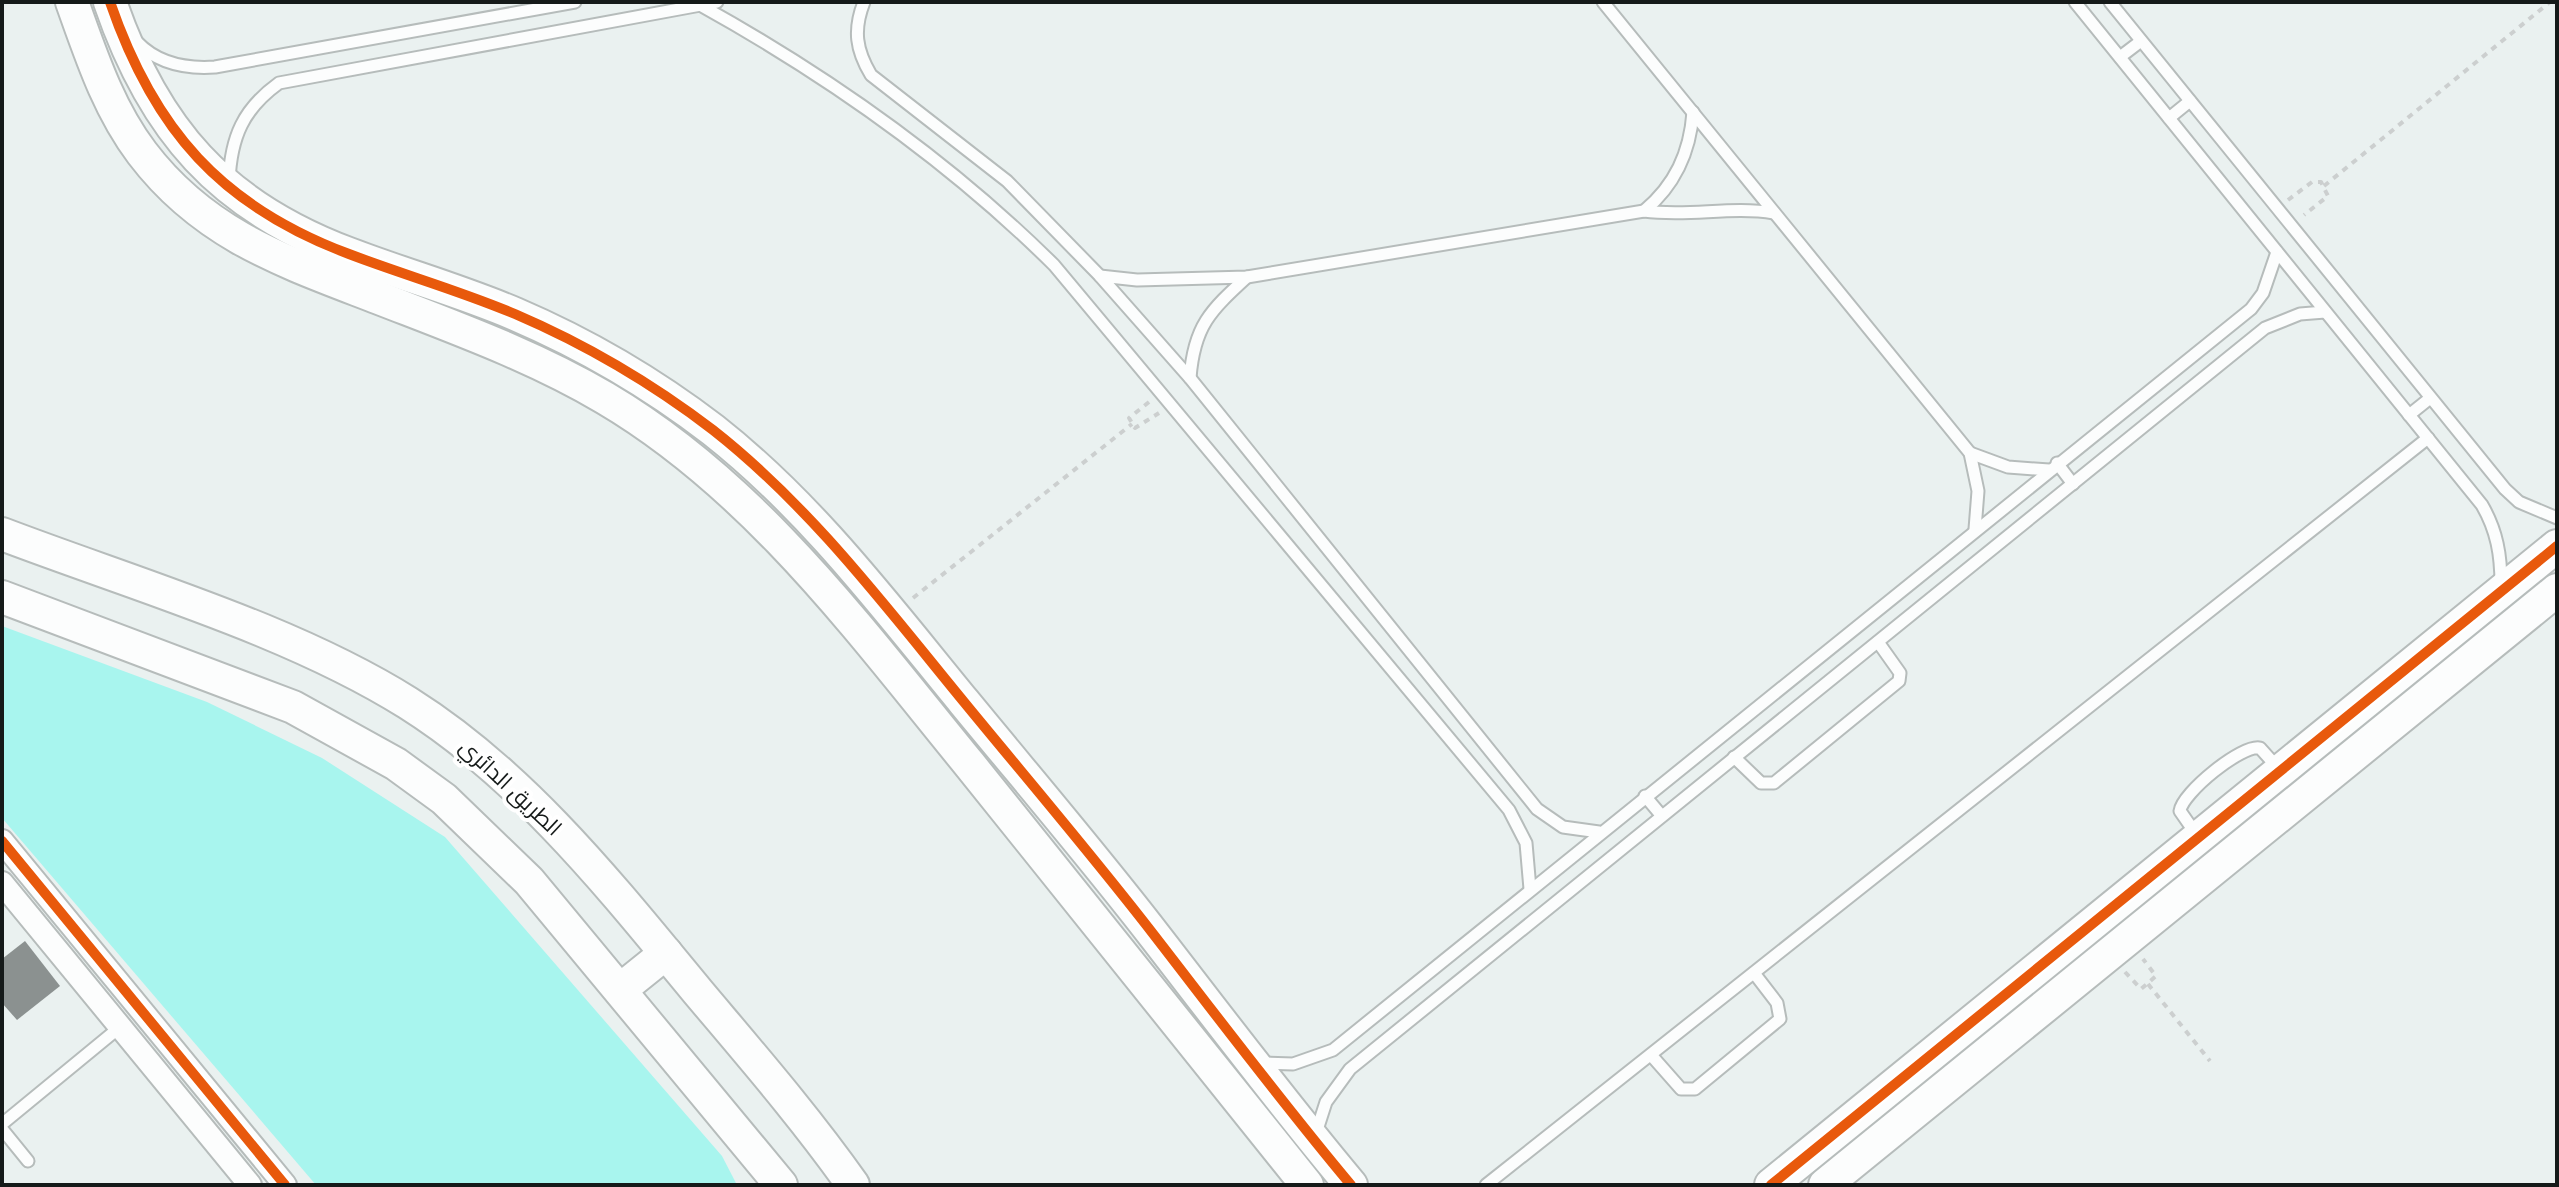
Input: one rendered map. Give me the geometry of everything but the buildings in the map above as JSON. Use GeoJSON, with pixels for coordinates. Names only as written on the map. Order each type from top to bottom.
{"type":"FeatureCollection","features":[{"type":"Feature","properties":{"kind":"street"},"geometry":{"type":"LineString","coordinates":[[72,2],[109,99],[142,153],[162,177],[233,237],[261,252],[338,266],[515,313],[615,364],[666,397],[758,468],[813,521],[893,614],[1152,932],[1351,1185]]}},
{"type":"Feature","properties":{"kind":"street"},"geometry":{"type":"LineString","coordinates":[[113,12],[162,117],[189,152],[229,190],[338,266],[605,398],[701,466],[787,547],[857,627],[1307,1185]]}},
{"type":"Feature","properties":{"kind":"street","name":"الطريق الدائري"},"geometry":{"type":"LineString","coordinates":[[2,534],[312,652],[408,703],[496,767],[572,846],[666,953],[795,1108],[853,1185]]}},
{"type":"Feature","properties":{"kind":"street"},"geometry":{"type":"LineString","coordinates":[[1771,1185],[2557,546]]}},
{"type":"Feature","properties":{"kind":"street"},"geometry":{"type":"LineString","coordinates":[[1825,1185],[2557,590]]}},
{"type":"Feature","properties":{"kind":"street"},"geometry":{"type":"LineString","coordinates":[[2,597],[293,707],[396,764],[488,838],[620,990],[781,1185]]}},
{"type":"Feature","properties":{"kind":"street"},"geometry":{"type":"LineString","coordinates":[[2399,675],[2421,701]]}},
{"type":"Feature","properties":{"kind":"street"},"geometry":{"type":"LineString","coordinates":[[2,841],[285,1185]]}},
{"type":"Feature","properties":{"kind":"street"},"geometry":{"type":"LineString","coordinates":[[2,883],[250,1185]]}},
{"type":"Feature","properties":{"kind":"street"},"geometry":{"type":"LineString","coordinates":[[1124,955],[1152,932]]}},
{"type":"Feature","properties":{"kind":"street"},"geometry":{"type":"LineString","coordinates":[[2064,948],[2086,975]]}},
{"type":"Feature","properties":{"kind":"street"},"geometry":{"type":"LineString","coordinates":[[620,990],[666,953]]}},
{"type":"Feature","properties":{"kind":"lane"},"geometry":{"type":"LineString","coordinates":[[113,12],[142,47],[165,61],[191,68],[244,62],[575,2]]}},
{"type":"Feature","properties":{"kind":"lane"},"geometry":{"type":"LineString","coordinates":[[229,190],[230,152],[239,124],[256,100],[279,83],[717,2]]}},
{"type":"Feature","properties":{"kind":"lane"},"geometry":{"type":"LineString","coordinates":[[864,2],[857,19],[856,39],[861,58],[871,75],[1007,181],[1100,276],[1190,378],[1537,809],[1563,827],[1599,832]]}},
{"type":"Feature","properties":{"kind":"lane"},"geometry":{"type":"LineString","coordinates":[[1603,2],[1970,453],[1978,491],[1975,529]]}},
{"type":"Feature","properties":{"kind":"lane"},"geometry":{"type":"LineString","coordinates":[[2075,2],[2482,505],[2494,525],[2499,546],[2501,592]]}},
{"type":"Feature","properties":{"kind":"lane"},"geometry":{"type":"LineString","coordinates":[[2110,2],[2505,489],[2519,502],[2557,518]]}},
{"type":"Feature","properties":{"kind":"lane"},"geometry":{"type":"LineString","coordinates":[[700,5],[803,68],[917,146],[988,202],[1054,265],[1509,810],[1526,843],[1530,889]]}},
{"type":"Feature","properties":{"kind":"lane"},"geometry":{"type":"LineString","coordinates":[[2120,57],[2141,41]]}},
{"type":"Feature","properties":{"kind":"lane"},"geometry":{"type":"LineString","coordinates":[[2169,118],[2190,101]]}},
{"type":"Feature","properties":{"kind":"lane"},"geometry":{"type":"LineString","coordinates":[[1644,211],[1661,197],[1681,166],[1693,112]]}},
{"type":"Feature","properties":{"kind":"lane"},"geometry":{"type":"LineString","coordinates":[[1100,276],[1137,280],[1247,277],[1644,211],[1664,214],[1743,209],[1774,213]]}},
{"type":"Feature","properties":{"kind":"lane"},"geometry":{"type":"LineString","coordinates":[[1251,1061],[1293,1064],[1333,1050],[1599,832],[2251,309],[2263,293],[2277,252]]}},
{"type":"Feature","properties":{"kind":"lane"},"geometry":{"type":"LineString","coordinates":[[1190,378],[1197,334],[1208,314],[1247,277]]}},
{"type":"Feature","properties":{"kind":"lane"},"geometry":{"type":"LineString","coordinates":[[1314,1141],[1326,1102],[1350,1069],[2265,328],[2300,314],[2325,312]]}},
{"type":"Feature","properties":{"kind":"lane"},"geometry":{"type":"LineString","coordinates":[[2409,415],[2429,399]]}},
{"type":"Feature","properties":{"kind":"lane"},"geometry":{"type":"LineString","coordinates":[[1486,1185],[2428,438]]}},
{"type":"Feature","properties":{"kind":"lane"},"geometry":{"type":"LineString","coordinates":[[1970,453],[2008,467],[2053,467],[2073,484]]}},
{"type":"Feature","properties":{"kind":"lane"},"geometry":{"type":"LineString","coordinates":[[1734,757],[1761,783],[1774,783],[1899,681],[1900,673],[1878,642]]}},
{"type":"Feature","properties":{"kind":"lane"},"geometry":{"type":"LineString","coordinates":[[1645,796],[1661,815]]}},
{"type":"Feature","properties":{"kind":"lane"},"geometry":{"type":"LineString","coordinates":[[1651,1055],[1681,1089],[1695,1089],[1780,1019],[1777,1003],[1754,973]]}},
{"type":"Feature","properties":{"kind":"lane"},"geometry":{"type":"LineString","coordinates":[[28,1161],[2,1127],[120,1027]]}},
{"type":"Feature","properties":{"kind":"path"},"geometry":{"type":"LineString","coordinates":[[2324,186],[2550,2]]}},
{"type":"Feature","properties":{"kind":"path"},"geometry":{"type":"LineString","coordinates":[[2276,209],[2312,182],[2318,181],[2324,186],[2328,196],[2290,226]]}},
{"type":"Feature","properties":{"kind":"path"},"geometry":{"type":"LineString","coordinates":[[1161,393],[1130,417],[1132,424],[1139,428],[1170,404]]}},
{"type":"Feature","properties":{"kind":"path"},"geometry":{"type":"LineString","coordinates":[[893,614],[1132,424]]}},
{"type":"Feature","properties":{"kind":"path"},"geometry":{"type":"LineString","coordinates":[[2148,984],[2210,1061]]}},
{"type":"Feature","properties":{"kind":"shaded area"},"geometry":{"type":"Polygon","coordinates":[[[2,626],[207,702],[322,758],[445,837],[722,1156],[737,1185],[316,1185],[2,818],[2,626]]]}},
{"type":"Feature","properties":{"kind":"cycle path"},"geometry":{"type":"LineString","coordinates":[[110,2],[148,89],[171,125],[198,158],[229,187],[304,235],[495,306],[593,352],[690,413],[783,492],[876,594],[1084,847],[1351,1185]]}},
{"type":"Feature","properties":{"kind":"cycle path"},"geometry":{"type":"LineString","coordinates":[[1771,1185],[2557,546]]}},
{"type":"Feature","properties":{"kind":"cycle path"},"geometry":{"type":"LineString","coordinates":[[2,841],[285,1185]]}}]}
